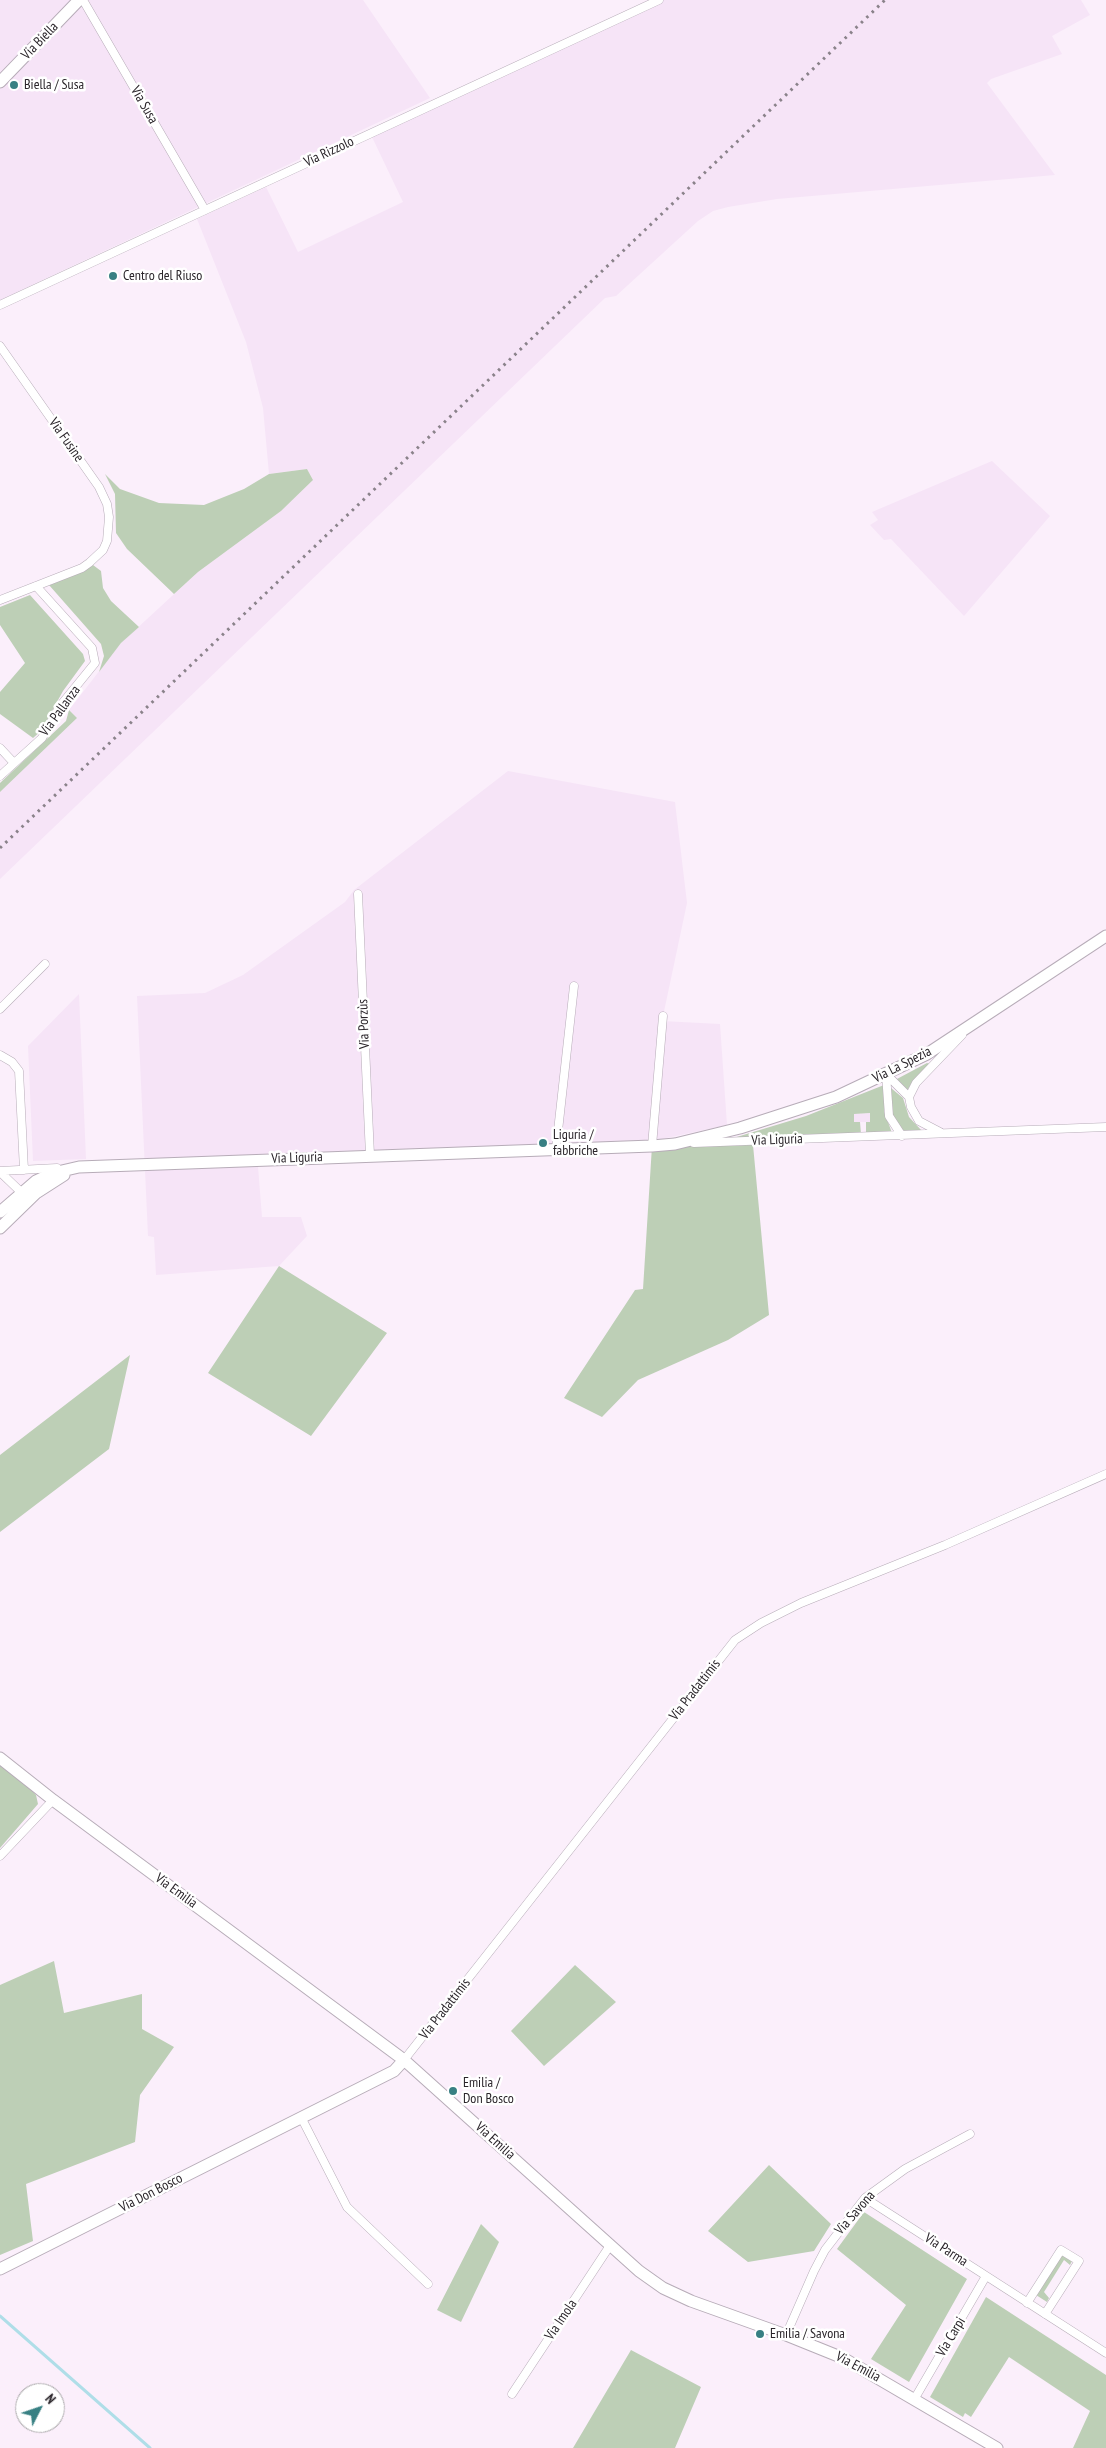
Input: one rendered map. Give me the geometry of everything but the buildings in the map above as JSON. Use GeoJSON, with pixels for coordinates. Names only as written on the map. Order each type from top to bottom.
{"type":"FeatureCollection","features":[{"type":"Feature","properties":{"kind":"street","name":"Via Biella"},"geometry":{"type":"LineString","coordinates":[[0,82],[81,0]]}},
{"type":"Feature","properties":{"kind":"street","name":"Via Susa"},"geometry":{"type":"LineString","coordinates":[[81,0],[205,210]]}},
{"type":"Feature","properties":{"kind":"street","name":"Via Rizzolo"},"geometry":{"type":"LineString","coordinates":[[0,305],[659,0]]}},
{"type":"Feature","properties":{"kind":"street","name":"Via Fusine"},"geometry":{"type":"LineString","coordinates":[[0,346],[99,487],[107,504],[107,541],[96,558],[82,568],[36,586]]}},
{"type":"Feature","properties":{"kind":"street"},"geometry":{"type":"LineString","coordinates":[[0,600],[36,586]]}},
{"type":"Feature","properties":{"kind":"street","name":"Via Pallanza"},"geometry":{"type":"LineString","coordinates":[[0,776],[42,738],[60,706],[96,663],[92,648],[36,586]]}},
{"type":"Feature","properties":{"kind":"street"},"geometry":{"type":"LineString","coordinates":[[0,748],[14,762]]}},
{"type":"Feature","properties":{"kind":"street","name":"Via Porzùs"},"geometry":{"type":"LineString","coordinates":[[358,894],[370,1155]]}},
{"type":"Feature","properties":{"kind":"street","name":"Via La Spezia"},"geometry":{"type":"LineString","coordinates":[[674,1144],[740,1128],[811,1106],[886,1074],[927,1054],[1106,936]]}},
{"type":"Feature","properties":{"kind":"street"},"geometry":{"type":"LineString","coordinates":[[0,1009],[45,964]]}},
{"type":"Feature","properties":{"kind":"street"},"geometry":{"type":"LineString","coordinates":[[556,1149],[574,986]]}},
{"type":"Feature","properties":{"kind":"street"},"geometry":{"type":"LineString","coordinates":[[652,1146],[663,1016]]}},
{"type":"Feature","properties":{"kind":"street"},"geometry":{"type":"LineString","coordinates":[[909,1097],[916,1083],[969,1027]]}},
{"type":"Feature","properties":{"kind":"street"},"geometry":{"type":"LineString","coordinates":[[0,1055],[12,1062],[19,1071],[24,1170]]}},
{"type":"Feature","properties":{"kind":"street"},"geometry":{"type":"LineString","coordinates":[[886,1074],[889,1116],[902,1136]]}},
{"type":"Feature","properties":{"kind":"street","name":"Via Liguria"},"geometry":{"type":"LineString","coordinates":[[886,1074],[909,1097],[910,1107],[919,1121],[933,1130],[946,1133]]}},
{"type":"Feature","properties":{"kind":"street","name":"Via Liguria"},"geometry":{"type":"LineString","coordinates":[[0,1171],[24,1170],[43,1177],[79,1167],[1106,1127]]}},
{"type":"Feature","properties":{"kind":"street"},"geometry":{"type":"LineString","coordinates":[[0,1212],[21,1192],[43,1177],[79,1167]]}},
{"type":"Feature","properties":{"kind":"street","name":"Via Liguria"},"geometry":{"type":"LineString","coordinates":[[0,1171],[21,1192]]}},
{"type":"Feature","properties":{"kind":"street"},"geometry":{"type":"LineString","coordinates":[[0,1228],[36,1193],[43,1177]]}},
{"type":"Feature","properties":{"kind":"street"},"geometry":{"type":"LineString","coordinates":[[21,1192],[36,1193]]}},
{"type":"Feature","properties":{"kind":"street","name":"Via Pradattimis"},"geometry":{"type":"LineString","coordinates":[[404,2060],[736,1640],[761,1623],[801,1603],[945,1545],[1106,1474]]}},
{"type":"Feature","properties":{"kind":"street","name":"Via Emilia"},"geometry":{"type":"LineString","coordinates":[[0,1758],[53,1800],[404,2060],[517,2161],[609,2247],[655,2282],[691,2302],[786,2334],[843,2358],[915,2398],[997,2448]]}},
{"type":"Feature","properties":{"kind":"street"},"geometry":{"type":"LineString","coordinates":[[0,1856],[53,1800]]}},
{"type":"Feature","properties":{"kind":"street","name":"Via Don Bosco"},"geometry":{"type":"LineString","coordinates":[[0,2269],[394,2071],[404,2060]]}},
{"type":"Feature","properties":{"kind":"street"},"geometry":{"type":"LineString","coordinates":[[302,2117],[347,2208],[428,2284]]}},
{"type":"Feature","properties":{"kind":"street","name":"Via Savona"},"geometry":{"type":"LineString","coordinates":[[786,2334],[825,2250],[865,2198],[905,2169],[970,2134]]}},
{"type":"Feature","properties":{"kind":"street","name":"Via Parma"},"geometry":{"type":"LineString","coordinates":[[865,2198],[1106,2353]]}},
{"type":"Feature","properties":{"kind":"street","name":"Via Imola"},"geometry":{"type":"LineString","coordinates":[[512,2394],[609,2247]]}},
{"type":"Feature","properties":{"kind":"street"},"geometry":{"type":"LineString","coordinates":[[1027,2303],[1061,2250],[1079,2261],[1045,2314]]}},
{"type":"Feature","properties":{"kind":"street","name":"Via Carpi"},"geometry":{"type":"LineString","coordinates":[[915,2398],[986,2276]]}},
{"type":"Feature","properties":{"kind":"shaded area"},"geometry":{"type":"Polygon","coordinates":[[[0,0],[71,0],[0,75],[0,0]]]}},
{"type":"Feature","properties":{"kind":"shaded area"},"geometry":{"type":"Polygon","coordinates":[[[86,0],[363,0],[430,98],[0,300],[0,89],[86,0]]]}},
{"type":"Feature","properties":{"kind":"shaded area"},"geometry":{"type":"Polygon","coordinates":[[[662,0],[1081,0],[1090,15],[1052,36],[1062,54],[991,79],[987,83],[1055,175],[777,199],[713,211],[698,221],[616,296],[605,298],[0,879],[0,792],[77,718],[69,710],[121,643],[198,572],[281,511],[313,480],[307,469],[269,474],[263,408],[246,342],[197,219],[266,187],[298,252],[403,202],[372,137],[662,0]]]}},
{"type":"Feature","properties":{"kind":"shaded area"},"geometry":{"type":"Polygon","coordinates":[[[992,461],[1050,516],[964,616],[891,539],[884,540],[870,525],[878,520],[872,512],[992,461]]]}},
{"type":"Feature","properties":{"kind":"shaded area"},"geometry":{"type":"Polygon","coordinates":[[[508,771],[675,802],[687,903],[662,1021],[720,1024],[727,1125],[657,1140],[548,1146],[257,1154],[262,1217],[301,1217],[307,1236],[279,1266],[156,1275],[154,1237],[148,1236],[137,996],[205,993],[243,975],[345,902],[354,890],[508,771]]]}},
{"type":"Feature","properties":{"kind":"shaded area"},"geometry":{"type":"Polygon","coordinates":[[[79,994],[86,1159],[33,1161],[28,1046],[79,994]]]}},
{"type":"Feature","properties":{"kind":"shaded area"},"geometry":{"type":"Polygon","coordinates":[[[870,1113],[871,1122],[854,1122],[853,1114],[870,1113]]]}},
{"type":"Feature","properties":{"kind":"green space"},"geometry":{"type":"Polygon","coordinates":[[[307,469],[313,480],[281,511],[198,572],[174,594],[127,549],[116,533],[115,494],[105,474],[120,489],[159,503],[204,505],[244,489],[269,474],[307,469]]]}},
{"type":"Feature","properties":{"kind":"green space"},"geometry":{"type":"Polygon","coordinates":[[[93,565],[101,571],[103,588],[111,601],[139,627],[121,643],[99,672],[104,656],[101,644],[49,585],[93,565]]]}},
{"type":"Feature","properties":{"kind":"green space"},"geometry":{"type":"Polygon","coordinates":[[[30,595],[83,654],[85,661],[63,691],[41,731],[33,738],[0,714],[0,692],[25,663],[0,625],[0,607],[30,595]]]}},
{"type":"Feature","properties":{"kind":"green space"},"geometry":{"type":"Polygon","coordinates":[[[69,710],[77,718],[0,792],[0,783],[66,721],[69,710]]]}},
{"type":"Feature","properties":{"kind":"green space"},"geometry":{"type":"Polygon","coordinates":[[[927,1063],[930,1064],[912,1082],[907,1091],[895,1080],[927,1063]]]}},
{"type":"Feature","properties":{"kind":"green space"},"geometry":{"type":"Polygon","coordinates":[[[884,1085],[884,1111],[892,1133],[866,1134],[866,1122],[870,1122],[870,1113],[854,1114],[854,1122],[860,1122],[861,1134],[730,1139],[806,1116],[884,1085]]]}},
{"type":"Feature","properties":{"kind":"green space"},"geometry":{"type":"Polygon","coordinates":[[[891,1088],[903,1098],[909,1117],[922,1131],[903,1132],[895,1121],[891,1110],[891,1088]]]}},
{"type":"Feature","properties":{"kind":"green space"},"geometry":{"type":"Polygon","coordinates":[[[753,1145],[769,1315],[728,1340],[638,1380],[602,1417],[564,1398],[635,1290],[643,1289],[652,1146],[753,1145]]]}},
{"type":"Feature","properties":{"kind":"green space"},"geometry":{"type":"Polygon","coordinates":[[[279,1266],[387,1333],[311,1436],[208,1373],[279,1266]]]}},
{"type":"Feature","properties":{"kind":"green space"},"geometry":{"type":"Polygon","coordinates":[[[130,1355],[109,1449],[0,1532],[0,1455],[130,1355]]]}},
{"type":"Feature","properties":{"kind":"green space"},"geometry":{"type":"Polygon","coordinates":[[[0,1765],[23,1780],[36,1795],[38,1804],[0,1848],[0,1765]]]}},
{"type":"Feature","properties":{"kind":"green space"},"geometry":{"type":"Polygon","coordinates":[[[54,1961],[64,2013],[142,1994],[142,2029],[174,2047],[140,2095],[135,2142],[26,2184],[33,2241],[0,2255],[0,1985],[54,1961]]]}},
{"type":"Feature","properties":{"kind":"green space"},"geometry":{"type":"Polygon","coordinates":[[[575,1965],[616,2002],[544,2066],[511,2031],[575,1965]]]}},
{"type":"Feature","properties":{"kind":"green space"},"geometry":{"type":"Polygon","coordinates":[[[769,2165],[831,2224],[814,2251],[748,2262],[708,2231],[769,2165]]]}},
{"type":"Feature","properties":{"kind":"green space"},"geometry":{"type":"Polygon","coordinates":[[[864,2212],[967,2279],[909,2382],[871,2359],[906,2305],[837,2249],[864,2212]]]}},
{"type":"Feature","properties":{"kind":"green space"},"geometry":{"type":"Polygon","coordinates":[[[481,2224],[499,2242],[461,2322],[437,2310],[481,2224]]]}},
{"type":"Feature","properties":{"kind":"green space"},"geometry":{"type":"Polygon","coordinates":[[[1062,2255],[1072,2261],[1070,2265],[1064,2260],[1044,2292],[1049,2298],[1047,2302],[1036,2295],[1062,2255]]]}},
{"type":"Feature","properties":{"kind":"green space"},"geometry":{"type":"Polygon","coordinates":[[[986,2297],[1106,2375],[1106,2448],[1073,2448],[1090,2411],[1009,2357],[971,2417],[965,2413],[963,2417],[930,2397],[986,2297]]]}},
{"type":"Feature","properties":{"kind":"green space"},"geometry":{"type":"Polygon","coordinates":[[[631,2350],[701,2387],[675,2448],[573,2448],[631,2350]]]}},
{"type":"Feature","properties":{"kind":"waterway"},"geometry":{"type":"LineString","coordinates":[[0,2316],[150,2448]]}},
{"type":"Feature","properties":{"kind":"railway"},"geometry":{"type":"LineString","coordinates":[[0,848],[885,0]]}},
{"type":"Feature","properties":{"kind":"place","name":"Biella / Susa"},"geometry":{"type":"Point","coordinates":[14,85]}},
{"type":"Feature","properties":{"kind":"place","name":"Centro del Riuso"},"geometry":{"type":"Point","coordinates":[113,276]}},
{"type":"Feature","properties":{"kind":"place","name":"Liguria / fabbriche"},"geometry":{"type":"Point","coordinates":[543,1143]}},
{"type":"Feature","properties":{"kind":"place","name":"Emilia / Don Bosco"},"geometry":{"type":"Point","coordinates":[453,2091]}},
{"type":"Feature","properties":{"kind":"place","name":"Emilia / Savona"},"geometry":{"type":"Point","coordinates":[760,2334]}}]}
